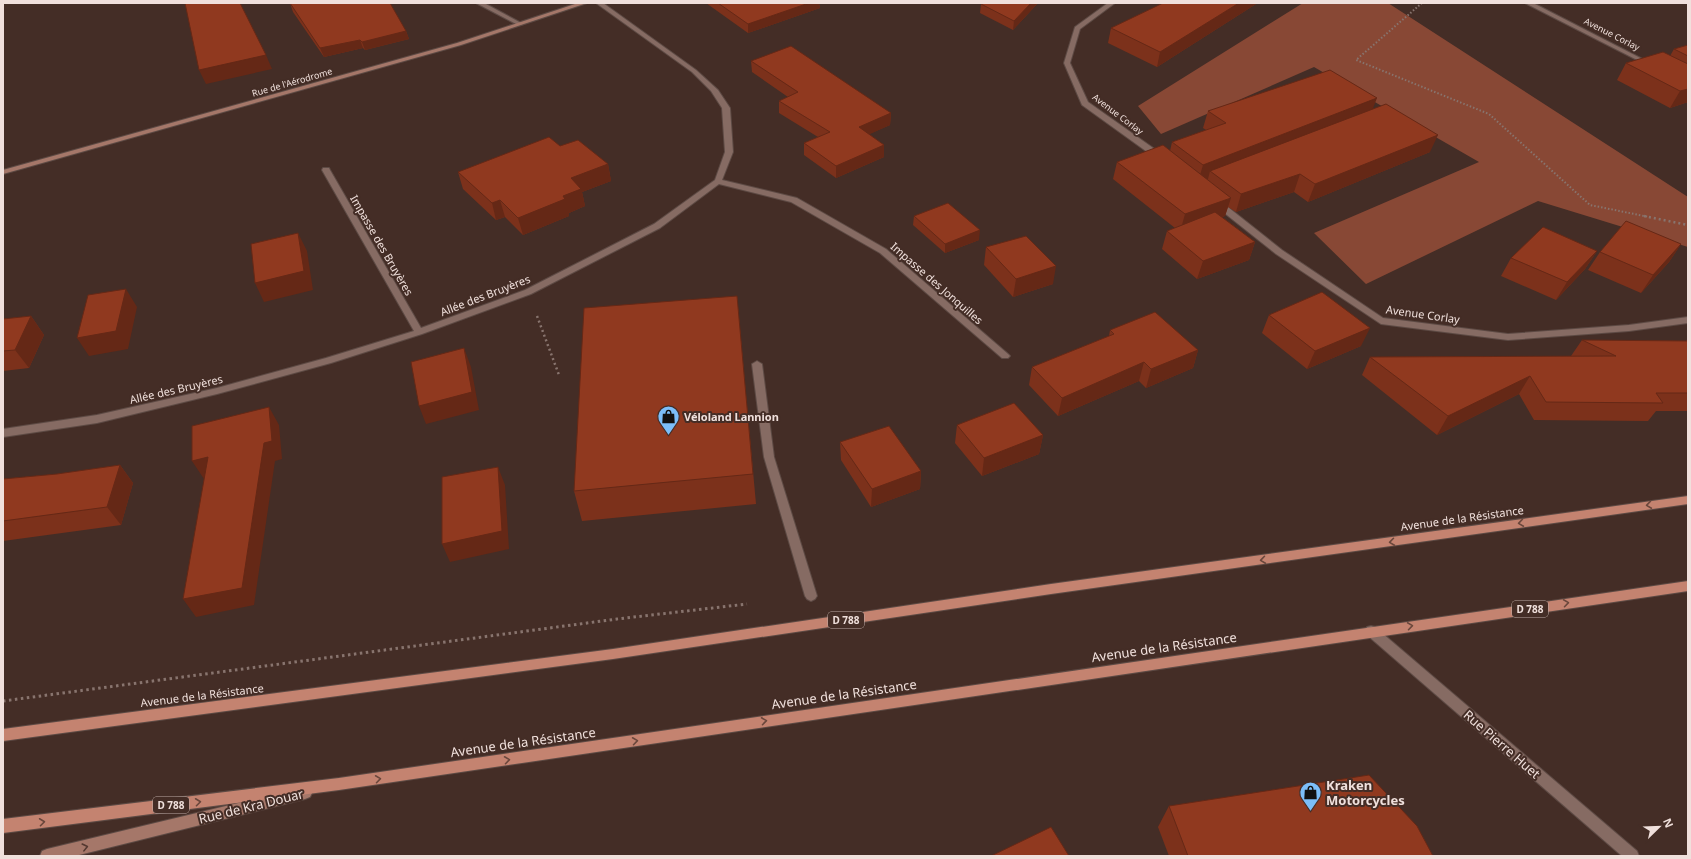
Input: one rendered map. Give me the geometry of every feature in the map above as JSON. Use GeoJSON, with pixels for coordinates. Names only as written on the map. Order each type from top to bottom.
{"type":"FeatureCollection","features":[{"type":"Feature","properties":{"kind":"main road","name":"Avenue de la Résistance"},"geometry":{"type":"LineString","coordinates":[[3,734],[605,655],[1051,589],[1688,500]]}},
{"type":"Feature","properties":{"kind":"main road","name":"Avenue de la Résistance"},"geometry":{"type":"LineString","coordinates":[[3,826],[339,784],[1371,631],[1688,586]]}},
{"type":"Feature","properties":{"kind":"street"},"geometry":{"type":"LineString","coordinates":[[479,3],[520,24]]}},
{"type":"Feature","properties":{"kind":"street","name":"Rue de l'Aérodrome"},"geometry":{"type":"LineString","coordinates":[[3,172],[459,44],[584,3]]}},
{"type":"Feature","properties":{"kind":"street"},"geometry":{"type":"LineString","coordinates":[[599,3],[694,71],[714,90],[726,108],[728,152],[718,181]]}},
{"type":"Feature","properties":{"kind":"street","name":"Avenue Corlay"},"geometry":{"type":"LineString","coordinates":[[1112,3],[1077,28],[1067,63],[1085,102],[1166,163]]}},
{"type":"Feature","properties":{"kind":"street","name":"Avenue Corlay"},"geometry":{"type":"LineString","coordinates":[[1528,3],[1661,70]]}},
{"type":"Feature","properties":{"kind":"street","name":"Impasse des Bruyères"},"geometry":{"type":"LineString","coordinates":[[326,170],[420,332]]}},
{"type":"Feature","properties":{"kind":"street","name":"Allée des Bruyères"},"geometry":{"type":"LineString","coordinates":[[3,432],[97,419],[209,393],[328,361],[420,332],[528,292],[656,226],[718,181]]}},
{"type":"Feature","properties":{"kind":"street","name":"Impasse des Jonquilles"},"geometry":{"type":"LineString","coordinates":[[718,181],[794,200],[883,250],[1005,356]]}},
{"type":"Feature","properties":{"kind":"street","name":"Avenue Corlay"},"geometry":{"type":"LineString","coordinates":[[1208,196],[1279,252],[1381,321],[1508,337],[1629,328],[1688,320]]}},
{"type":"Feature","properties":{"kind":"street"},"geometry":{"type":"LineString","coordinates":[[757,364],[769,457],[811,596]]}},
{"type":"Feature","properties":{"kind":"street","name":"Rue Pierre Huet"},"geometry":{"type":"LineString","coordinates":[[1371,631],[1632,856]]}},
{"type":"Feature","properties":{"kind":"street","name":"Rue de Kra Douar"},"geometry":{"type":"LineString","coordinates":[[47,856],[339,784]]}},
{"type":"Feature","properties":{"kind":"path"},"geometry":{"type":"LineString","coordinates":[[1422,3],[1356,60],[1489,114],[1590,205],[1688,225]]}},
{"type":"Feature","properties":{"kind":"path"},"geometry":{"type":"LineString","coordinates":[[528,292],[559,375]]}},
{"type":"Feature","properties":{"kind":"path"},"geometry":{"type":"LineString","coordinates":[[3,702],[617,619]]}},
{"type":"Feature","properties":{"kind":"shaded area"},"geometry":{"type":"Polygon","coordinates":[[[1303,3],[1388,3],[1688,197],[1688,247],[1538,201],[1366,284],[1314,233],[1479,162],[1314,67],[1161,134],[1138,106],[1303,3]]]}},
{"type":"Feature","properties":{"kind":"building"},"geometry":{"type":"Polygon","coordinates":[[[185,3],[240,3],[266,55],[199,70],[185,3]]]}},
{"type":"Feature","properties":{"kind":"building"},"geometry":{"type":"Polygon","coordinates":[[[290,3],[390,3],[406,31],[362,42],[360,40],[320,48],[290,3]]]}},
{"type":"Feature","properties":{"kind":"building"},"geometry":{"type":"Polygon","coordinates":[[[718,3],[809,3],[748,24],[718,3]]]}},
{"type":"Feature","properties":{"kind":"building"},"geometry":{"type":"Polygon","coordinates":[[[1031,3],[1014,21],[981,4],[1031,3]]]}},
{"type":"Feature","properties":{"kind":"building"},"geometry":{"type":"Polygon","coordinates":[[[1163,3],[1239,3],[1160,52],[1111,28],[1163,3]]]}},
{"type":"Feature","properties":{"kind":"building"},"geometry":{"type":"Polygon","coordinates":[[[1688,45],[1688,56],[1674,49],[1688,45]]]}},
{"type":"Feature","properties":{"kind":"building"},"geometry":{"type":"Polygon","coordinates":[[[791,46],[891,113],[859,127],[884,145],[836,166],[804,143],[830,132],[779,101],[798,92],[751,61],[791,46]]]}},
{"type":"Feature","properties":{"kind":"building"},"geometry":{"type":"Polygon","coordinates":[[[1663,52],[1688,64],[1688,89],[1680,91],[1626,63],[1663,52]]]}},
{"type":"Feature","properties":{"kind":"building"},"geometry":{"type":"Polygon","coordinates":[[[1330,70],[1377,98],[1203,165],[1172,142],[1226,123],[1208,111],[1330,70]]]}},
{"type":"Feature","properties":{"kind":"building"},"geometry":{"type":"Polygon","coordinates":[[[1386,104],[1438,135],[1315,184],[1300,174],[1241,194],[1210,171],[1386,104]]]}},
{"type":"Feature","properties":{"kind":"building"},"geometry":{"type":"Polygon","coordinates":[[[549,137],[560,146],[578,140],[608,164],[571,178],[581,189],[563,196],[565,199],[518,218],[500,200],[492,203],[458,172],[549,137]]]}},
{"type":"Feature","properties":{"kind":"building"},"geometry":{"type":"Polygon","coordinates":[[[1163,145],[1231,198],[1185,214],[1117,162],[1163,145]]]}},
{"type":"Feature","properties":{"kind":"building"},"geometry":{"type":"Polygon","coordinates":[[[948,203],[980,230],[945,244],[914,216],[948,203]]]}},
{"type":"Feature","properties":{"kind":"building"},"geometry":{"type":"Polygon","coordinates":[[[1215,212],[1255,242],[1203,261],[1167,231],[1215,212]]]}},
{"type":"Feature","properties":{"kind":"building"},"geometry":{"type":"Polygon","coordinates":[[[1626,221],[1681,244],[1653,275],[1600,252],[1626,221]]]}},
{"type":"Feature","properties":{"kind":"building"},"geometry":{"type":"Polygon","coordinates":[[[1543,227],[1597,251],[1567,282],[1511,258],[1543,227]]]}},
{"type":"Feature","properties":{"kind":"building"},"geometry":{"type":"Polygon","coordinates":[[[298,233],[304,271],[255,283],[251,244],[298,233]]]}},
{"type":"Feature","properties":{"kind":"building"},"geometry":{"type":"Polygon","coordinates":[[[1026,236],[1056,266],[1016,279],[986,247],[1026,236]]]}},
{"type":"Feature","properties":{"kind":"building"},"geometry":{"type":"Polygon","coordinates":[[[126,289],[116,331],[77,338],[88,295],[126,289]]]}},
{"type":"Feature","properties":{"kind":"building"},"geometry":{"type":"Polygon","coordinates":[[[1322,292],[1370,328],[1315,351],[1269,315],[1322,292]]]}},
{"type":"Feature","properties":{"kind":"building","name":"Véloland Lannion"},"geometry":{"type":"Polygon","coordinates":[[[737,296],[753,474],[574,491],[584,308],[737,296]]]}},
{"type":"Feature","properties":{"kind":"building"},"geometry":{"type":"Polygon","coordinates":[[[1155,312],[1198,350],[1151,369],[1144,362],[1062,398],[1032,367],[1114,334],[1110,330],[1155,312]]]}},
{"type":"Feature","properties":{"kind":"building"},"geometry":{"type":"Polygon","coordinates":[[[31,316],[15,350],[3,351],[3,319],[31,316]]]}},
{"type":"Feature","properties":{"kind":"building"},"geometry":{"type":"Polygon","coordinates":[[[1582,340],[1688,341],[1688,393],[1656,393],[1663,403],[1546,402],[1530,376],[1448,416],[1370,357],[1616,356],[1582,340]]]}},
{"type":"Feature","properties":{"kind":"building"},"geometry":{"type":"Polygon","coordinates":[[[464,348],[472,392],[419,406],[411,362],[464,348]]]}},
{"type":"Feature","properties":{"kind":"building"},"geometry":{"type":"Polygon","coordinates":[[[1014,403],[1043,435],[984,458],[957,425],[1014,403]]]}},
{"type":"Feature","properties":{"kind":"building"},"geometry":{"type":"Polygon","coordinates":[[[269,407],[272,441],[264,443],[242,588],[183,599],[208,457],[192,461],[192,426],[269,407]]]}},
{"type":"Feature","properties":{"kind":"building"},"geometry":{"type":"Polygon","coordinates":[[[889,426],[921,471],[872,489],[840,442],[889,426]]]}},
{"type":"Feature","properties":{"kind":"building"},"geometry":{"type":"Polygon","coordinates":[[[120,465],[107,507],[3,521],[3,479],[57,474],[120,465]]]}},
{"type":"Feature","properties":{"kind":"building"},"geometry":{"type":"Polygon","coordinates":[[[498,467],[502,531],[442,544],[442,477],[498,467]]]}},
{"type":"Feature","properties":{"kind":"building","name":"Kraken Motorcycles"},"geometry":{"type":"Polygon","coordinates":[[[1369,775],[1417,826],[1433,856],[1188,856],[1169,806],[1369,775]]]}},
{"type":"Feature","properties":{"kind":"building"},"geometry":{"type":"Polygon","coordinates":[[[1051,827],[1069,856],[991,856],[1051,827]]]}},
{"type":"Feature","properties":{"kind":"place","name":"Véloland Lannion"},"geometry":{"type":"Point","coordinates":[668,436]}},
{"type":"Feature","properties":{"kind":"place","name":"Kraken Motorcycles"},"geometry":{"type":"Point","coordinates":[1311,812]}}]}
